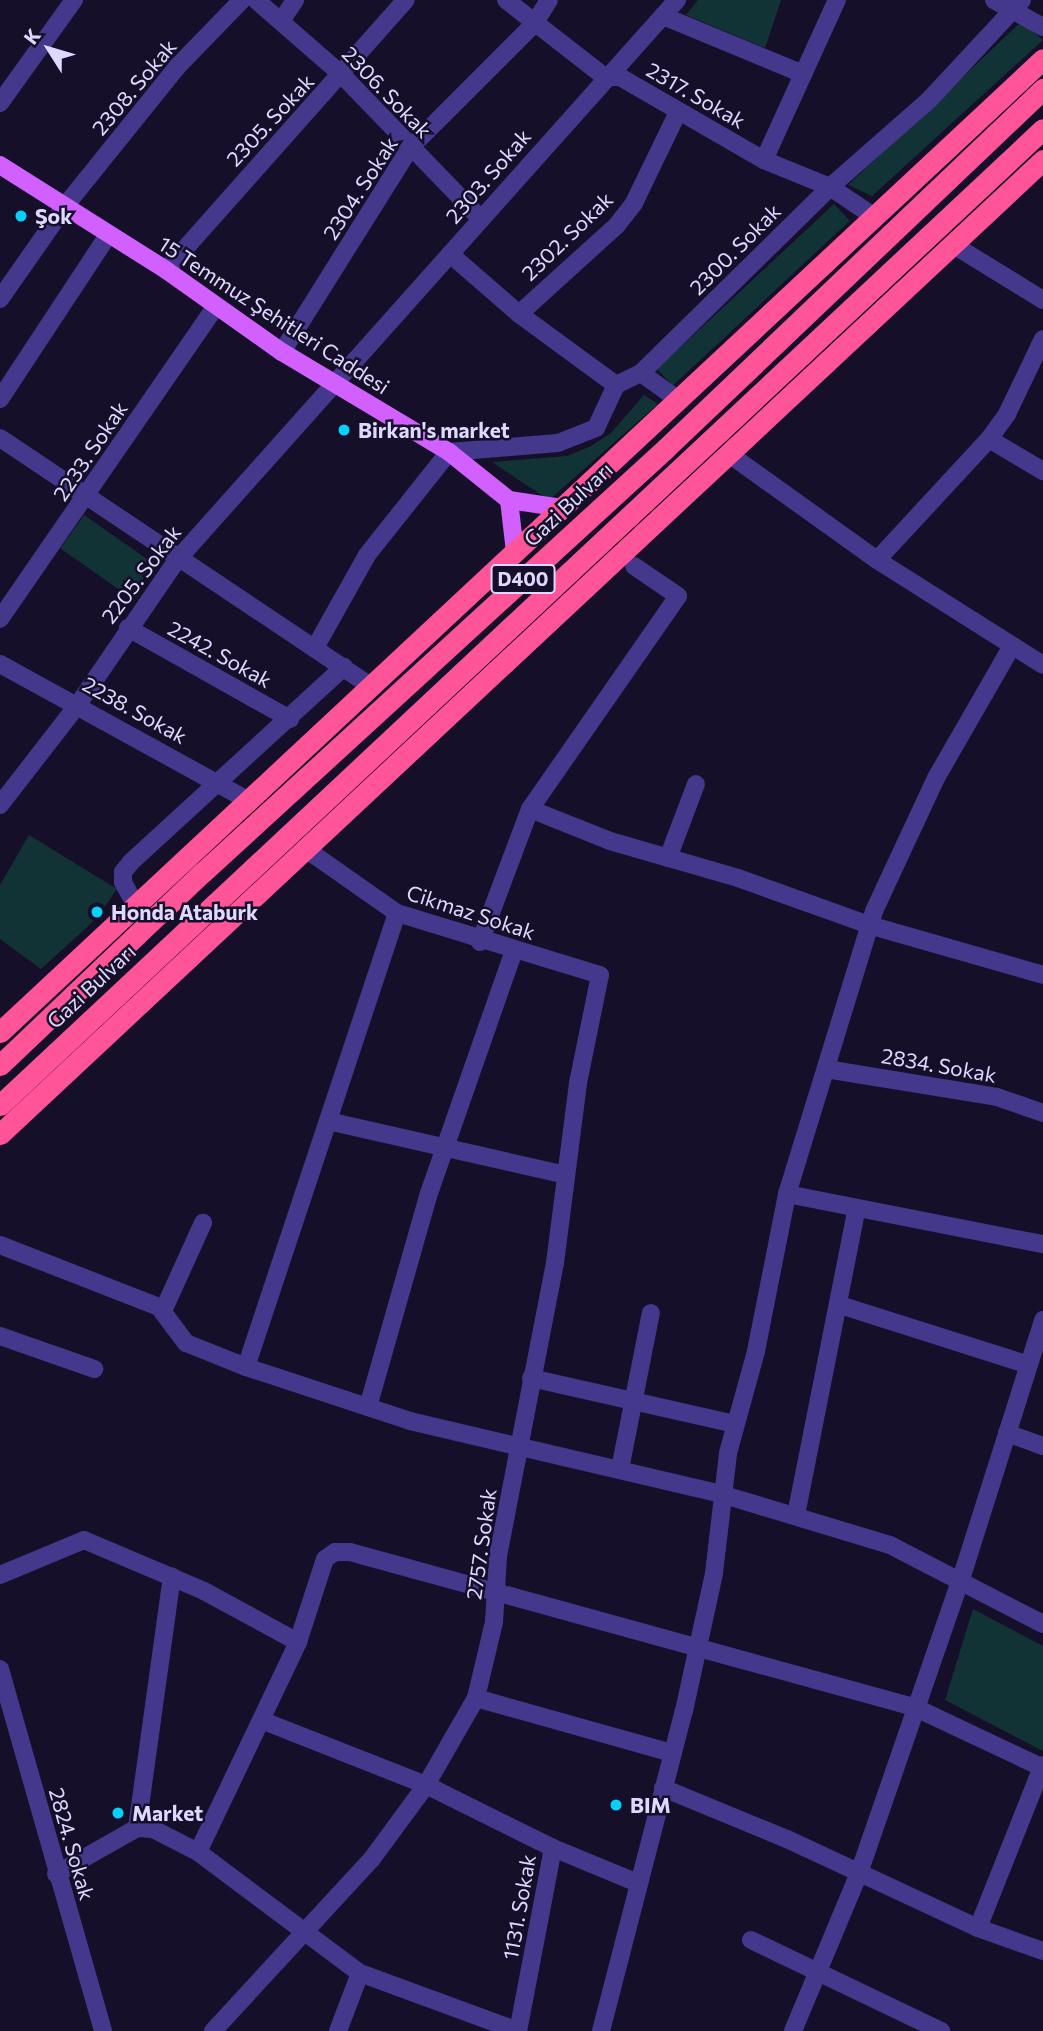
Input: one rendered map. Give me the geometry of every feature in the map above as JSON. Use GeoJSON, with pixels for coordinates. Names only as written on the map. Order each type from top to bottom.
{"type":"FeatureCollection","features":[{"type":"Feature","properties":{"kind":"highway"},"geometry":{"type":"LineString","coordinates":[[4,1021],[135,904],[563,508],[1043,59]]}},
{"type":"Feature","properties":{"kind":"highway","name":"Gazi Bulvarı"},"geometry":{"type":"LineString","coordinates":[[0,1065],[202,872],[666,448],[1043,89]]}},
{"type":"Feature","properties":{"kind":"highway","name":"Gazi Bulvarı"},"geometry":{"type":"LineString","coordinates":[[0,1105],[1043,129]]}},
{"type":"Feature","properties":{"kind":"highway"},"geometry":{"type":"LineString","coordinates":[[0,1134],[303,848],[1043,160]]}},
{"type":"Feature","properties":{"kind":"main road","name":"15 Temmuz Şehitleri Caddesi"},"geometry":{"type":"LineString","coordinates":[[0,165],[65,206],[107,237],[166,270],[282,352],[449,452],[509,500]]}},
{"type":"Feature","properties":{"kind":"main road"},"geometry":{"type":"LineString","coordinates":[[514,552],[509,500],[563,508]]}},
{"type":"Feature","properties":{"kind":"street"},"geometry":{"type":"LineString","coordinates":[[0,103],[74,0]]}},
{"type":"Feature","properties":{"kind":"street","name":"2308. Sokak"},"geometry":{"type":"LineString","coordinates":[[0,299],[65,206],[177,67],[242,0]]}},
{"type":"Feature","properties":{"kind":"street","name":"2306. Sokak"},"geometry":{"type":"LineString","coordinates":[[256,0],[343,76],[481,219]]}},
{"type":"Feature","properties":{"kind":"street"},"geometry":{"type":"LineString","coordinates":[[281,21],[295,0]]}},
{"type":"Feature","properties":{"kind":"street","name":"2305. Sokak"},"geometry":{"type":"LineString","coordinates":[[166,270],[295,120],[343,76],[407,0]]}},
{"type":"Feature","properties":{"kind":"street","name":"2317. Sokak"},"geometry":{"type":"LineString","coordinates":[[506,0],[605,76],[620,77],[764,160],[830,187],[873,216]]}},
{"type":"Feature","properties":{"kind":"street","name":"2304. Sokak"},"geometry":{"type":"LineString","coordinates":[[282,352],[410,148],[534,24],[549,0]]}},
{"type":"Feature","properties":{"kind":"street","name":"2303. Sokak"},"geometry":{"type":"LineString","coordinates":[[334,383],[605,76],[677,0]]}},
{"type":"Feature","properties":{"kind":"street"},"geometry":{"type":"LineString","coordinates":[[764,160],[837,0]]}},
{"type":"Feature","properties":{"kind":"street"},"geometry":{"type":"LineString","coordinates":[[995,0],[1019,5],[1043,27]]}},
{"type":"Feature","properties":{"kind":"street","name":"2300. Sokak"},"geometry":{"type":"LineString","coordinates":[[616,385],[641,373],[830,187],[930,99],[1019,5]]}},
{"type":"Feature","properties":{"kind":"street"},"geometry":{"type":"LineString","coordinates":[[663,16],[803,74]]}},
{"type":"Feature","properties":{"kind":"street","name":"2302. Sokak"},"geometry":{"type":"LineString","coordinates":[[519,314],[617,225],[634,202],[678,112]]}},
{"type":"Feature","properties":{"kind":"street"},"geometry":{"type":"LineString","coordinates":[[0,399],[107,237]]}},
{"type":"Feature","properties":{"kind":"street"},"geometry":{"type":"LineString","coordinates":[[952,244],[1043,300]]}},
{"type":"Feature","properties":{"kind":"street"},"geometry":{"type":"LineString","coordinates":[[316,646],[367,555],[449,452],[558,443],[596,428],[616,385],[519,314],[450,254]]}},
{"type":"Feature","properties":{"kind":"street","name":"2233. Sokak"},"geometry":{"type":"LineString","coordinates":[[0,619],[215,307]]}},
{"type":"Feature","properties":{"kind":"street"},"geometry":{"type":"LineString","coordinates":[[877,560],[989,439],[1007,414],[1043,339]]}},
{"type":"Feature","properties":{"kind":"street"},"geometry":{"type":"LineString","coordinates":[[641,373],[677,399]]}},
{"type":"Feature","properties":{"kind":"street","name":"2205. Sokak"},"geometry":{"type":"LineString","coordinates":[[0,805],[79,703],[177,560],[334,383]]}},
{"type":"Feature","properties":{"kind":"street"},"geometry":{"type":"LineString","coordinates":[[0,438],[177,560],[316,646],[369,685]]}},
{"type":"Feature","properties":{"kind":"street"},"geometry":{"type":"LineString","coordinates":[[989,439],[1043,471]]}},
{"type":"Feature","properties":{"kind":"street"},"geometry":{"type":"LineString","coordinates":[[729,453],[877,560],[1043,665]]}},
{"type":"Feature","properties":{"kind":"street"},"geometry":{"type":"LineString","coordinates":[[480,942],[530,809],[678,596],[634,566]]}},
{"type":"Feature","properties":{"kind":"street","name":"2242. Sokak"},"geometry":{"type":"LineString","coordinates":[[128,628],[290,719]]}},
{"type":"Feature","properties":{"kind":"street"},"geometry":{"type":"LineString","coordinates":[[601,2031],[672,1753],[714,1573],[722,1494],[736,1424],[756,1351],[787,1194],[869,925],[936,778],[1012,646]]}},
{"type":"Feature","properties":{"kind":"street","name":"2238. Sokak"},"geometry":{"type":"LineString","coordinates":[[0,664],[79,703],[246,799]]}},
{"type":"Feature","properties":{"kind":"street"},"geometry":{"type":"LineString","coordinates":[[135,904],[123,882],[123,872],[216,782],[290,719],[344,667]]}},
{"type":"Feature","properties":{"kind":"street"},"geometry":{"type":"LineString","coordinates":[[668,858],[696,784]]}},
{"type":"Feature","properties":{"kind":"street"},"geometry":{"type":"LineString","coordinates":[[530,809],[610,841],[869,925],[1043,975]]}},
{"type":"Feature","properties":{"kind":"street","name":"Cikmaz Sokak"},"geometry":{"type":"LineString","coordinates":[[303,848],[397,913],[480,942],[600,975]]}},
{"type":"Feature","properties":{"kind":"street"},"geometry":{"type":"LineString","coordinates":[[246,1367],[397,913]]}},
{"type":"Feature","properties":{"kind":"street"},"geometry":{"type":"LineString","coordinates":[[368,1407],[445,1147],[514,951]]}},
{"type":"Feature","properties":{"kind":"street","name":"2757. Sokak"},"geometry":{"type":"LineString","coordinates":[[213,2031],[304,1928],[372,1860],[426,1785],[476,1698],[494,1622],[498,1556],[520,1446],[600,975]]}},
{"type":"Feature","properties":{"kind":"street","name":"2834. Sokak"},"geometry":{"type":"LineString","coordinates":[[826,1069],[997,1097],[1043,1113]]}},
{"type":"Feature","properties":{"kind":"street"},"geometry":{"type":"LineString","coordinates":[[328,1121],[566,1175]]}},
{"type":"Feature","properties":{"kind":"street"},"geometry":{"type":"LineString","coordinates":[[787,1194],[856,1211],[1043,1244]]}},
{"type":"Feature","properties":{"kind":"street"},"geometry":{"type":"LineString","coordinates":[[796,1515],[841,1305],[856,1211]]}},
{"type":"Feature","properties":{"kind":"street"},"geometry":{"type":"LineString","coordinates":[[163,1311],[203,1223]]}},
{"type":"Feature","properties":{"kind":"street"},"geometry":{"type":"LineString","coordinates":[[0,1245],[163,1311],[186,1343],[246,1367],[368,1407],[722,1494],[890,1545],[961,1579],[1043,1624]]}},
{"type":"Feature","properties":{"kind":"street"},"geometry":{"type":"LineString","coordinates":[[841,1305],[1030,1365]]}},
{"type":"Feature","properties":{"kind":"street"},"geometry":{"type":"LineString","coordinates":[[620,1469],[651,1313]]}},
{"type":"Feature","properties":{"kind":"street"},"geometry":{"type":"LineString","coordinates":[[793,2031],[859,1873],[914,1707],[961,1579],[1043,1320]]}},
{"type":"Feature","properties":{"kind":"street"},"geometry":{"type":"LineString","coordinates":[[0,1336],[94,1369]]}},
{"type":"Feature","properties":{"kind":"street"},"geometry":{"type":"LineString","coordinates":[[531,1378],[736,1424]]}},
{"type":"Feature","properties":{"kind":"street"},"geometry":{"type":"LineString","coordinates":[[1007,1433],[1043,1446]]}},
{"type":"Feature","properties":{"kind":"street"},"geometry":{"type":"LineString","coordinates":[[0,1575],[84,1540],[172,1576],[298,1642]]}},
{"type":"Feature","properties":{"kind":"street"},"geometry":{"type":"LineString","coordinates":[[198,1852],[298,1642],[325,1559],[335,1552],[350,1552],[914,1707],[1043,1767],[978,1928]]}},
{"type":"Feature","properties":{"kind":"street"},"geometry":{"type":"LineString","coordinates":[[137,1828],[172,1576]]}},
{"type":"Feature","properties":{"kind":"street","name":"2824. Sokak"},"geometry":{"type":"LineString","coordinates":[[0,1669],[56,1874],[103,2031]]}},
{"type":"Feature","properties":{"kind":"street"},"geometry":{"type":"LineString","coordinates":[[476,1698],[672,1753]]}},
{"type":"Feature","properties":{"kind":"street","name":"1131. Sokak"},"geometry":{"type":"LineString","coordinates":[[261,1720],[426,1785],[553,1848],[518,2031]]}},
{"type":"Feature","properties":{"kind":"street"},"geometry":{"type":"LineString","coordinates":[[663,1788],[978,1928],[1043,1951]]}},
{"type":"Feature","properties":{"kind":"street"},"geometry":{"type":"LineString","coordinates":[[56,1874],[137,1828],[153,1829],[198,1852],[304,1928],[360,1973],[518,2031]]}},
{"type":"Feature","properties":{"kind":"street"},"geometry":{"type":"LineString","coordinates":[[553,1848],[638,1882]]}},
{"type":"Feature","properties":{"kind":"street"},"geometry":{"type":"LineString","coordinates":[[751,1940],[941,2031]]}},
{"type":"Feature","properties":{"kind":"street"},"geometry":{"type":"LineString","coordinates":[[338,2031],[360,1973]]}},
{"type":"Feature","properties":{"kind":"green space"},"geometry":{"type":"Polygon","coordinates":[[[698,0],[781,0],[765,48],[686,15],[698,0]]]}},
{"type":"Feature","properties":{"kind":"green space"},"geometry":{"type":"Polygon","coordinates":[[[1021,22],[1043,40],[872,196],[848,185],[1021,22]]]}},
{"type":"Feature","properties":{"kind":"green space"},"geometry":{"type":"Polygon","coordinates":[[[834,204],[850,221],[673,386],[657,369],[834,204]]]}},
{"type":"Feature","properties":{"kind":"green space"},"geometry":{"type":"Polygon","coordinates":[[[644,395],[658,404],[549,500],[492,462],[567,456],[591,446],[611,433],[644,395]]]}},
{"type":"Feature","properties":{"kind":"green space"},"geometry":{"type":"Polygon","coordinates":[[[84,515],[154,564],[130,597],[60,549],[84,515]]]}},
{"type":"Feature","properties":{"kind":"green space"},"geometry":{"type":"Polygon","coordinates":[[[29,835],[117,889],[96,919],[41,969],[0,939],[0,885],[29,835]]]}},
{"type":"Feature","properties":{"kind":"green space"},"geometry":{"type":"Polygon","coordinates":[[[973,1609],[1043,1646],[1043,1751],[945,1700],[973,1609]]]}},
{"type":"Feature","properties":{"kind":"place","name":"Şok"},"geometry":{"type":"Point","coordinates":[21,216]}},
{"type":"Feature","properties":{"kind":"place","name":"Birkan's market"},"geometry":{"type":"Point","coordinates":[344,430]}},
{"type":"Feature","properties":{"kind":"place","name":"Honda Ataburk"},"geometry":{"type":"Point","coordinates":[97,912]}},
{"type":"Feature","properties":{"kind":"place","name":"BIM"},"geometry":{"type":"Point","coordinates":[616,1805]}},
{"type":"Feature","properties":{"kind":"place","name":"Market"},"geometry":{"type":"Point","coordinates":[118,1813]}}]}
